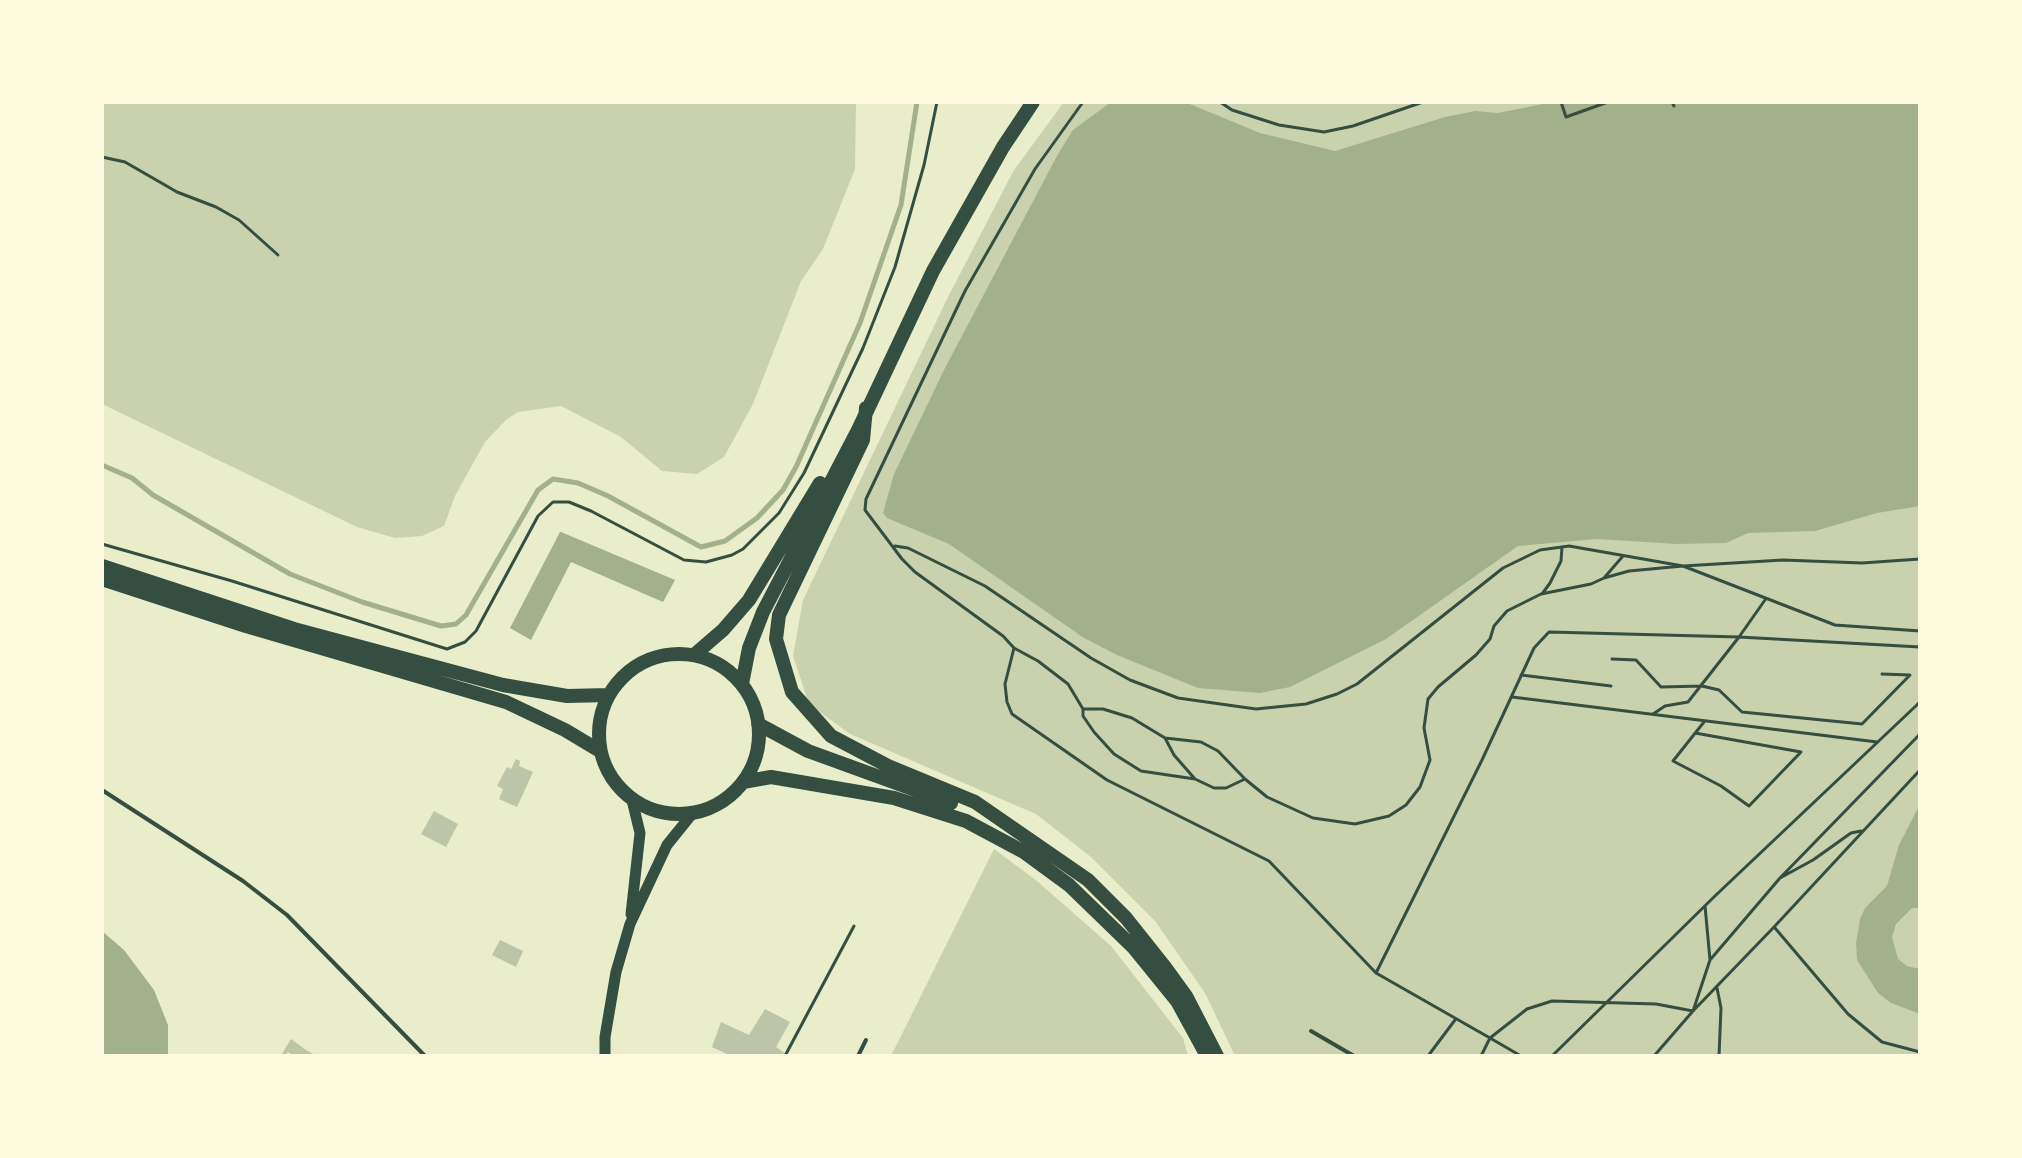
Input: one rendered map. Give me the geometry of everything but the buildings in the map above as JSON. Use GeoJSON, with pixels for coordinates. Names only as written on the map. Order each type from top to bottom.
{"type":"FeatureCollection","features":[{"type":"Feature","properties":{"kind":"main road"},"geometry":{"type":"LineString","coordinates":[[694,655],[723,630],[749,600],[866,408],[933,271],[1003,147],[1033,102]]}},
{"type":"Feature","properties":{"kind":"main road"},"geometry":{"type":"LineString","coordinates":[[742,684],[749,648],[763,612],[858,430],[866,408]]}},
{"type":"Feature","properties":{"kind":"main road"},"geometry":{"type":"LineString","coordinates":[[866,408],[863,440],[779,615],[776,639],[792,692],[831,736],[888,766],[975,802],[1088,880],[1126,918],[1186,996],[1217,1056]]}},
{"type":"Feature","properties":{"kind":"main road"},"geometry":{"type":"LineString","coordinates":[[102,566],[294,629],[503,685],[567,696],[608,695]]}},
{"type":"Feature","properties":{"kind":"main road"},"geometry":{"type":"LineString","coordinates":[[102,579],[246,626],[506,702],[565,730],[600,751]]}},
{"type":"Feature","properties":{"kind":"main road"},"geometry":{"type":"LineString","coordinates":[[669,654],[694,655],[720,665],[742,684],[753,703],[758,724],[758,745],[753,764],[743,782],[729,797],[711,808],[692,814],[671,814],[650,810],[617,787],[606,770],[600,751],[599,722],[608,695],[624,675],[645,661],[669,654]]}},
{"type":"Feature","properties":{"kind":"main road"},"geometry":{"type":"LineString","coordinates":[[758,724],[808,751],[969,810],[1038,844]]}},
{"type":"Feature","properties":{"kind":"main road"},"geometry":{"type":"LineString","coordinates":[[743,782],[784,778],[894,798],[966,821],[1024,852],[1069,885],[1134,948],[1177,1001],[1207,1056]]}},
{"type":"Feature","properties":{"kind":"street"},"geometry":{"type":"LineString","coordinates":[[630,924],[640,833],[632,800]]}},
{"type":"Feature","properties":{"kind":"street"},"geometry":{"type":"LineString","coordinates":[[605,1056],[605,1037],[616,972],[630,924],[667,845],[692,814]]}},
{"type":"Feature","properties":{"kind":"lane"},"geometry":{"type":"LineString","coordinates":[[102,790],[243,881],[287,915],[425,1056]]}},
{"type":"Feature","properties":{"kind":"lane"},"geometry":{"type":"LineString","coordinates":[[1311,1031],[1354,1056]]}},
{"type":"Feature","properties":{"kind":"lane"},"geometry":{"type":"LineString","coordinates":[[858,1056],[866,1040]]}},
{"type":"Feature","properties":{"kind":"path"},"geometry":{"type":"LineString","coordinates":[[102,544],[447,649],[465,642],[476,631],[538,516],[553,502],[569,502],[591,511],[684,560],[706,562],[732,555],[743,549],[779,513],[804,473],[863,348],[895,267],[924,165],[937,102]]}},
{"type":"Feature","properties":{"kind":"path"},"geometry":{"type":"LineString","coordinates":[[1083,102],[1035,169],[980,263],[866,499],[865,510],[915,572],[1003,636],[1014,648],[1038,661],[1068,684],[1083,709],[1083,716],[1114,754],[1141,771],[1195,779],[1214,788],[1226,788],[1245,779]]}},
{"type":"Feature","properties":{"kind":"path"},"geometry":{"type":"LineString","coordinates":[[1220,102],[1232,110],[1279,125],[1324,132],[1353,126],[1423,102]]}},
{"type":"Feature","properties":{"kind":"path"},"geometry":{"type":"LineString","coordinates":[[1561,102],[1566,117],[1608,102]]}},
{"type":"Feature","properties":{"kind":"path"},"geometry":{"type":"LineString","coordinates":[[102,157],[125,162],[177,192],[239,220],[278,255]]}},
{"type":"Feature","properties":{"kind":"path"},"geometry":{"type":"LineString","coordinates":[[893,546],[908,548],[985,586],[1091,658],[1130,680],[1178,698],[1256,709],[1306,704],[1357,684],[1503,568],[1540,550],[1562,547],[1586,548],[1683,566],[1835,625],[1920,631]]}},
{"type":"Feature","properties":{"kind":"path"},"geometry":{"type":"LineString","coordinates":[[1541,594],[1561,561],[1562,547]]}},
{"type":"Feature","properties":{"kind":"path"},"geometry":{"type":"LineString","coordinates":[[1604,578],[1624,555]]}},
{"type":"Feature","properties":{"kind":"path"},"geometry":{"type":"LineString","coordinates":[[1083,709],[1103,709],[1132,718],[1165,738],[1201,742],[1218,751],[1267,797],[1313,818],[1355,824],[1389,816],[1406,805],[1420,787],[1430,760],[1424,728],[1428,699],[1476,655],[1507,611],[1541,594],[1591,584],[1629,571],[1683,566],[1783,560],[1862,563],[1920,559]]}},
{"type":"Feature","properties":{"kind":"path"},"geometry":{"type":"LineString","coordinates":[[1652,715],[1665,706],[1688,702],[1765,600]]}},
{"type":"Feature","properties":{"kind":"path"},"geometry":{"type":"LineString","coordinates":[[1376,973],[1534,648],[1549,632],[1739,637],[1920,647]]}},
{"type":"Feature","properties":{"kind":"path"},"geometry":{"type":"LineString","coordinates":[[1014,648],[1005,684],[1012,714],[1095,772],[1269,861],[1376,973],[1521,1056]]}},
{"type":"Feature","properties":{"kind":"path"},"geometry":{"type":"LineString","coordinates":[[1612,659],[1636,660],[1661,687],[1702,686],[1719,690],[1742,712],[1862,724],[1910,675],[1882,674]]}},
{"type":"Feature","properties":{"kind":"path"},"geometry":{"type":"LineString","coordinates":[[1521,675],[1611,686]]}},
{"type":"Feature","properties":{"kind":"path"},"geometry":{"type":"LineString","coordinates":[[1512,697],[1878,742]]}},
{"type":"Feature","properties":{"kind":"path"},"geometry":{"type":"LineString","coordinates":[[1552,1056],[1920,702]]}},
{"type":"Feature","properties":{"kind":"path"},"geometry":{"type":"LineString","coordinates":[[1695,733],[1801,752],[1749,806],[1721,786],[1673,761],[1695,733],[1704,722]]}},
{"type":"Feature","properties":{"kind":"path"},"geometry":{"type":"LineString","coordinates":[[1693,1011],[1710,960],[1780,878],[1920,734]]}},
{"type":"Feature","properties":{"kind":"path"},"geometry":{"type":"LineString","coordinates":[[1165,738],[1174,755],[1195,779]]}},
{"type":"Feature","properties":{"kind":"path"},"geometry":{"type":"LineString","coordinates":[[1654,1056],[1920,770]]}},
{"type":"Feature","properties":{"kind":"path"},"geometry":{"type":"LineString","coordinates":[[1780,878],[1813,860],[1851,833],[1863,831]]}},
{"type":"Feature","properties":{"kind":"path"},"geometry":{"type":"LineString","coordinates":[[1705,906],[1710,960]]}},
{"type":"Feature","properties":{"kind":"path"},"geometry":{"type":"LineString","coordinates":[[786,1054],[854,926]]}},
{"type":"Feature","properties":{"kind":"path"},"geometry":{"type":"LineString","coordinates":[[1774,927],[1848,1014],[1882,1042],[1920,1052]]}},
{"type":"Feature","properties":{"kind":"path"},"geometry":{"type":"LineString","coordinates":[[1716,987],[1721,1008],[1719,1056]]}},
{"type":"Feature","properties":{"kind":"path"},"geometry":{"type":"LineString","coordinates":[[1481,1056],[1490,1038],[1527,1009],[1552,1001],[1656,1004],[1693,1011]]}},
{"type":"Feature","properties":{"kind":"path"},"geometry":{"type":"LineString","coordinates":[[1428,1056],[1455,1020]]}},
{"type":"Feature","properties":{"kind":"shaded area"},"geometry":{"type":"Polygon","coordinates":[[[102,102],[856,102],[855,169],[823,249],[801,281],[753,404],[724,457],[697,474],[662,471],[621,437],[561,406],[518,412],[485,442],[455,496],[444,526],[422,536],[395,538],[357,527],[102,404],[102,102]]]}},
{"type":"Feature","properties":{"kind":"shaded area"},"geometry":{"type":"Polygon","coordinates":[[[1064,102],[1920,102],[1920,1056],[1235,1056],[1205,993],[1155,921],[1091,857],[1036,814],[850,734],[809,704],[793,656],[803,600],[947,299],[1014,170],[1064,102]]]}},
{"type":"Feature","properties":{"kind":"shaded area"},"geometry":{"type":"Polygon","coordinates":[[[1111,102],[1185,102],[1260,133],[1335,151],[1445,117],[1475,111],[1498,113],[1553,102],[1920,102],[1920,506],[1877,513],[1815,531],[1748,533],[1726,543],[1677,544],[1597,539],[1518,546],[1386,639],[1290,687],[1260,693],[1198,688],[1117,655],[1084,638],[949,544],[887,518],[883,513],[894,474],[945,368],[1058,154],[1073,130],[1111,102]]]}},
{"type":"Feature","properties":{"kind":"shaded area"},"geometry":{"type":"Polygon","coordinates":[[[560,532],[675,580],[663,602],[571,562],[531,640],[510,628],[560,532]]]}},
{"type":"Feature","properties":{"kind":"shaded area"},"geometry":{"type":"Polygon","coordinates":[[[1920,804],[1920,908],[1912,908],[1896,924],[1892,937],[1898,959],[1907,966],[1920,969],[1920,1014],[1891,1003],[1878,993],[1857,960],[1856,943],[1865,908],[1887,886],[1899,845],[1920,804]]]}},
{"type":"Feature","properties":{"kind":"shaded area"},"geometry":{"type":"Polygon","coordinates":[[[994,849],[1037,881],[1111,946],[1183,1038],[1188,1056],[891,1056],[994,849]]]}},
{"type":"Feature","properties":{"kind":"shaded area"},"geometry":{"type":"Polygon","coordinates":[[[102,931],[124,950],[154,990],[168,1025],[168,1056],[102,1056],[102,931]]]}},
{"type":"Feature","properties":{"kind":"waterway"},"geometry":{"type":"LineString","coordinates":[[102,465],[132,478],[153,495],[290,574],[362,602],[441,626],[456,624],[466,615],[538,490],[553,479],[578,483],[608,496],[701,547],[725,541],[757,518],[783,490],[860,323],[901,205],[917,102]]}}]}
